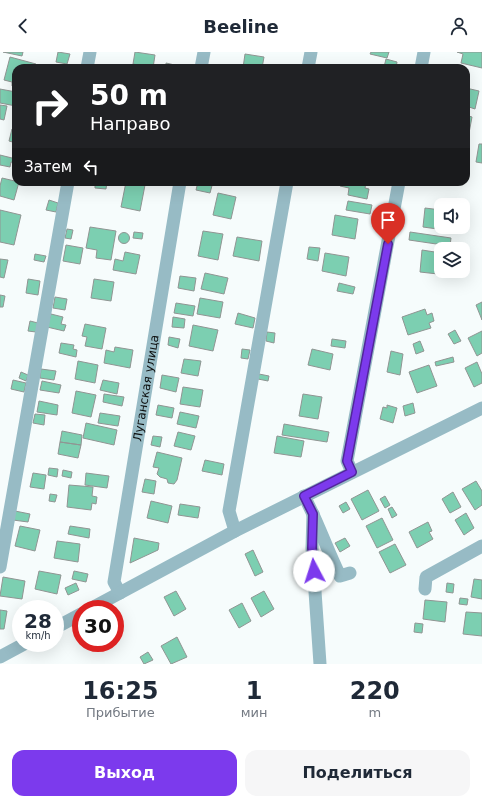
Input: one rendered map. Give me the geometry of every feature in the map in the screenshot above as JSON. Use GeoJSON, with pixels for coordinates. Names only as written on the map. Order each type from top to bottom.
{"type":"FeatureCollection","features":[{"type":"Feature","properties":{"kind":"street"},"geometry":{"type":"LineString","coordinates":[[88,64],[90,52]]}},
{"type":"Feature","properties":{"kind":"street"},"geometry":{"type":"LineString","coordinates":[[202,64],[204,52]]}},
{"type":"Feature","properties":{"kind":"street"},"geometry":{"type":"LineString","coordinates":[[309,64],[311,52]]}},
{"type":"Feature","properties":{"kind":"street"},"geometry":{"type":"LineString","coordinates":[[421,64],[424,52]]}},
{"type":"Feature","properties":{"kind":"street"},"geometry":{"type":"LineString","coordinates":[[0,567],[67,186]]}},
{"type":"Feature","properties":{"kind":"street","name":"Луганская улица"},"geometry":{"type":"LineString","coordinates":[[120,593],[114,582],[179,186]]}},
{"type":"Feature","properties":{"kind":"street"},"geometry":{"type":"LineString","coordinates":[[235,531],[229,511],[286,186]]}},
{"type":"Feature","properties":{"kind":"street"},"geometry":{"type":"LineString","coordinates":[[352,472],[347,461],[398,186]]}},
{"type":"Feature","properties":{"kind":"street"},"geometry":{"type":"LineString","coordinates":[[107,600],[235,531],[482,408]]}},
{"type":"Feature","properties":{"kind":"street"},"geometry":{"type":"LineString","coordinates":[[304,496],[340,576],[350,573]]}},
{"type":"Feature","properties":{"kind":"street"},"geometry":{"type":"LineString","coordinates":[[313,514],[312,548],[320,664]]}},
{"type":"Feature","properties":{"kind":"street"},"geometry":{"type":"LineString","coordinates":[[425,589],[426,577],[482,546]]}},
{"type":"Feature","properties":{"kind":"street"},"geometry":{"type":"LineString","coordinates":[[0,657],[12,651]]}},
{"type":"Feature","properties":{"kind":"building"},"geometry":{"type":"Polygon","coordinates":[[[3,52],[23,52],[22,56],[3,52]]]}},
{"type":"Feature","properties":{"kind":"building"},"geometry":{"type":"Polygon","coordinates":[[[58,52],[70,54],[67,64],[56,62],[58,52]]]}},
{"type":"Feature","properties":{"kind":"building"},"geometry":{"type":"Polygon","coordinates":[[[135,52],[155,55],[154,64],[133,64],[135,52]]]}},
{"type":"Feature","properties":{"kind":"building"},"geometry":{"type":"Polygon","coordinates":[[[371,52],[389,52],[387,58],[370,54],[371,52]]]}},
{"type":"Feature","properties":{"kind":"building"},"geometry":{"type":"Polygon","coordinates":[[[457,52],[482,52],[482,68],[461,63],[463,54],[457,52]]]}},
{"type":"Feature","properties":{"kind":"building"},"geometry":{"type":"Polygon","coordinates":[[[245,54],[264,57],[263,64],[244,64],[245,54]]]}},
{"type":"Feature","properties":{"kind":"building"},"geometry":{"type":"Polygon","coordinates":[[[10,57],[36,64],[12,64],[12,82],[4,80],[10,57]]]}},
{"type":"Feature","properties":{"kind":"building"},"geometry":{"type":"Polygon","coordinates":[[[386,59],[397,62],[397,64],[385,64],[386,59]]]}},
{"type":"Feature","properties":{"kind":"building"},"geometry":{"type":"Polygon","coordinates":[[[0,89],[12,91],[12,105],[0,103],[0,89]]]}},
{"type":"Feature","properties":{"kind":"building"},"geometry":{"type":"Polygon","coordinates":[[[470,89],[479,91],[475,109],[470,107],[470,89]]]}},
{"type":"Feature","properties":{"kind":"building"},"geometry":{"type":"Polygon","coordinates":[[[0,105],[7,106],[4,120],[0,119],[0,105]]]}},
{"type":"Feature","properties":{"kind":"building"},"geometry":{"type":"Polygon","coordinates":[[[470,116],[472,117],[470,128],[470,116]]]}},
{"type":"Feature","properties":{"kind":"building"},"geometry":{"type":"Polygon","coordinates":[[[12,129],[12,142],[9,141],[12,129]]]}},
{"type":"Feature","properties":{"kind":"building"},"geometry":{"type":"Polygon","coordinates":[[[479,144],[482,144],[482,163],[476,162],[479,144]]]}},
{"type":"Feature","properties":{"kind":"building"},"geometry":{"type":"Polygon","coordinates":[[[0,155],[12,158],[10,167],[0,165],[0,155]]]}},
{"type":"Feature","properties":{"kind":"building"},"geometry":{"type":"Polygon","coordinates":[[[2,178],[12,180],[12,186],[18,186],[14,200],[0,196],[2,178]]]}},
{"type":"Feature","properties":{"kind":"building"},"geometry":{"type":"Polygon","coordinates":[[[95,186],[106,186],[106,189],[95,188],[95,186]]]}},
{"type":"Feature","properties":{"kind":"building"},"geometry":{"type":"Polygon","coordinates":[[[125,186],[145,186],[140,211],[121,207],[125,186]]]}},
{"type":"Feature","properties":{"kind":"building"},"geometry":{"type":"Polygon","coordinates":[[[197,186],[212,186],[210,193],[196,190],[197,186]]]}},
{"type":"Feature","properties":{"kind":"building"},"geometry":{"type":"Polygon","coordinates":[[[340,186],[365,186],[365,188],[369,189],[367,199],[348,195],[349,188],[340,186]]]}},
{"type":"Feature","properties":{"kind":"building"},"geometry":{"type":"Polygon","coordinates":[[[218,193],[236,197],[231,219],[213,215],[218,193]]]}},
{"type":"Feature","properties":{"kind":"building"},"geometry":{"type":"Polygon","coordinates":[[[49,200],[58,203],[56,212],[46,210],[49,200]]]}},
{"type":"Feature","properties":{"kind":"building"},"geometry":{"type":"Polygon","coordinates":[[[348,201],[372,205],[370,214],[346,210],[348,201]]]}},
{"type":"Feature","properties":{"kind":"building"},"geometry":{"type":"Polygon","coordinates":[[[425,208],[434,209],[434,228],[423,227],[425,208]]]}},
{"type":"Feature","properties":{"kind":"building"},"geometry":{"type":"Polygon","coordinates":[[[0,210],[21,215],[14,245],[0,242],[0,210]]]}},
{"type":"Feature","properties":{"kind":"building"},"geometry":{"type":"Polygon","coordinates":[[[335,215],[358,219],[355,239],[332,235],[335,215]]]}},
{"type":"Feature","properties":{"kind":"building"},"geometry":{"type":"Polygon","coordinates":[[[90,227],[116,231],[111,260],[96,258],[97,250],[86,248],[90,227]]]}},
{"type":"Feature","properties":{"kind":"building"},"geometry":{"type":"Polygon","coordinates":[[[67,229],[73,230],[71,239],[65,238],[67,229]]]}},
{"type":"Feature","properties":{"kind":"building"},"geometry":{"type":"Polygon","coordinates":[[[203,231],[223,234],[218,260],[198,256],[203,231]]]}},
{"type":"Feature","properties":{"kind":"building"},"geometry":{"type":"Polygon","coordinates":[[[134,232],[143,233],[142,239],[133,238],[134,232]]]}},
{"type":"Feature","properties":{"kind":"building"},"geometry":{"type":"Polygon","coordinates":[[[410,232],[451,238],[450,242],[434,242],[434,244],[409,240],[410,232]]]}},
{"type":"Feature","properties":{"kind":"building"},"geometry":{"type":"Polygon","coordinates":[[[122,233],[126,233],[128,234],[128,242],[122,243],[119,240],[119,236],[122,233]]]}},
{"type":"Feature","properties":{"kind":"building"},"geometry":{"type":"Polygon","coordinates":[[[237,237],[262,241],[259,261],[233,256],[237,237]]]}},
{"type":"Feature","properties":{"kind":"building"},"geometry":{"type":"Polygon","coordinates":[[[66,245],[83,248],[80,264],[63,261],[66,245]]]}},
{"type":"Feature","properties":{"kind":"building"},"geometry":{"type":"Polygon","coordinates":[[[309,247],[320,248],[318,261],[307,259],[309,247]]]}},
{"type":"Feature","properties":{"kind":"building"},"geometry":{"type":"Polygon","coordinates":[[[422,250],[434,252],[434,274],[420,272],[422,250]]]}},
{"type":"Feature","properties":{"kind":"building"},"geometry":{"type":"Polygon","coordinates":[[[125,252],[140,255],[136,274],[113,270],[115,259],[123,261],[125,252]]]}},
{"type":"Feature","properties":{"kind":"building"},"geometry":{"type":"Polygon","coordinates":[[[325,253],[349,257],[346,276],[322,271],[325,253]]]}},
{"type":"Feature","properties":{"kind":"building"},"geometry":{"type":"Polygon","coordinates":[[[35,254],[46,256],[44,262],[34,260],[35,254]]]}},
{"type":"Feature","properties":{"kind":"building"},"geometry":{"type":"Polygon","coordinates":[[[0,259],[8,260],[4,278],[0,277],[0,259]]]}},
{"type":"Feature","properties":{"kind":"building"},"geometry":{"type":"Polygon","coordinates":[[[205,273],[228,278],[224,294],[201,289],[205,273]]]}},
{"type":"Feature","properties":{"kind":"building"},"geometry":{"type":"Polygon","coordinates":[[[180,276],[196,278],[194,291],[178,288],[180,276]]]}},
{"type":"Feature","properties":{"kind":"building"},"geometry":{"type":"Polygon","coordinates":[[[28,279],[40,281],[38,295],[26,293],[28,279]]]}},
{"type":"Feature","properties":{"kind":"building"},"geometry":{"type":"Polygon","coordinates":[[[94,279],[114,282],[111,301],[91,298],[94,279]]]}},
{"type":"Feature","properties":{"kind":"building"},"geometry":{"type":"Polygon","coordinates":[[[339,283],[355,287],[353,294],[337,291],[339,283]]]}},
{"type":"Feature","properties":{"kind":"building"},"geometry":{"type":"Polygon","coordinates":[[[0,295],[5,296],[3,307],[0,307],[0,295]]]}},
{"type":"Feature","properties":{"kind":"building"},"geometry":{"type":"Polygon","coordinates":[[[55,297],[67,299],[65,310],[53,308],[55,297]]]}},
{"type":"Feature","properties":{"kind":"building"},"geometry":{"type":"Polygon","coordinates":[[[200,298],[223,302],[220,318],[197,314],[200,298]]]}},
{"type":"Feature","properties":{"kind":"building"},"geometry":{"type":"Polygon","coordinates":[[[482,302],[482,320],[476,305],[482,302]]]}},
{"type":"Feature","properties":{"kind":"building"},"geometry":{"type":"Polygon","coordinates":[[[176,303],[195,306],[193,316],[174,313],[176,303]]]}},
{"type":"Feature","properties":{"kind":"building"},"geometry":{"type":"Polygon","coordinates":[[[425,309],[427,315],[432,313],[434,321],[429,323],[431,328],[408,335],[402,317],[425,309]]]}},
{"type":"Feature","properties":{"kind":"building"},"geometry":{"type":"Polygon","coordinates":[[[238,313],[255,318],[253,328],[235,324],[238,313]]]}},
{"type":"Feature","properties":{"kind":"building"},"geometry":{"type":"Polygon","coordinates":[[[51,314],[63,317],[61,324],[66,325],[64,331],[47,327],[51,314]]]}},
{"type":"Feature","properties":{"kind":"building"},"geometry":{"type":"Polygon","coordinates":[[[173,317],[185,319],[184,328],[172,327],[173,317]]]}},
{"type":"Feature","properties":{"kind":"building"},"geometry":{"type":"Polygon","coordinates":[[[30,321],[38,323],[36,332],[28,331],[30,321]]]}},
{"type":"Feature","properties":{"kind":"building"},"geometry":{"type":"Polygon","coordinates":[[[85,324],[106,328],[102,349],[85,346],[87,337],[82,336],[85,324]]]}},
{"type":"Feature","properties":{"kind":"building"},"geometry":{"type":"Polygon","coordinates":[[[193,325],[218,330],[213,351],[189,346],[193,325]]]}},
{"type":"Feature","properties":{"kind":"building"},"geometry":{"type":"Polygon","coordinates":[[[455,330],[461,341],[454,344],[448,334],[455,330]]]}},
{"type":"Feature","properties":{"kind":"building"},"geometry":{"type":"Polygon","coordinates":[[[482,331],[482,353],[477,356],[468,338],[482,331]]]}},
{"type":"Feature","properties":{"kind":"building"},"geometry":{"type":"Polygon","coordinates":[[[267,332],[275,333],[274,343],[266,341],[267,332]]]}},
{"type":"Feature","properties":{"kind":"building"},"geometry":{"type":"Polygon","coordinates":[[[169,337],[180,339],[178,348],[168,345],[169,337]]]}},
{"type":"Feature","properties":{"kind":"building"},"geometry":{"type":"Polygon","coordinates":[[[332,339],[346,341],[345,348],[331,346],[332,339]]]}},
{"type":"Feature","properties":{"kind":"building"},"geometry":{"type":"Polygon","coordinates":[[[420,341],[424,351],[416,354],[413,344],[420,341]]]}},
{"type":"Feature","properties":{"kind":"building"},"geometry":{"type":"Polygon","coordinates":[[[61,343],[74,345],[73,349],[77,350],[76,357],[59,353],[61,343]]]}},
{"type":"Feature","properties":{"kind":"building"},"geometry":{"type":"Polygon","coordinates":[[[115,347],[133,350],[130,368],[104,363],[106,350],[114,352],[115,347]]]}},
{"type":"Feature","properties":{"kind":"building"},"geometry":{"type":"Polygon","coordinates":[[[242,349],[250,350],[248,359],[241,358],[242,349]]]}},
{"type":"Feature","properties":{"kind":"building"},"geometry":{"type":"Polygon","coordinates":[[[312,349],[333,354],[330,370],[308,365],[312,349]]]}},
{"type":"Feature","properties":{"kind":"building"},"geometry":{"type":"Polygon","coordinates":[[[391,351],[403,354],[400,375],[387,372],[391,351]]]}},
{"type":"Feature","properties":{"kind":"building"},"geometry":{"type":"Polygon","coordinates":[[[453,357],[454,362],[436,366],[435,362],[453,357]]]}},
{"type":"Feature","properties":{"kind":"building"},"geometry":{"type":"Polygon","coordinates":[[[184,359],[201,361],[198,376],[181,373],[184,359]]]}},
{"type":"Feature","properties":{"kind":"building"},"geometry":{"type":"Polygon","coordinates":[[[78,361],[98,365],[95,383],[75,379],[78,361]]]}},
{"type":"Feature","properties":{"kind":"building"},"geometry":{"type":"Polygon","coordinates":[[[477,362],[482,374],[482,383],[474,387],[465,368],[477,362]]]}},
{"type":"Feature","properties":{"kind":"building"},"geometry":{"type":"Polygon","coordinates":[[[429,365],[437,386],[417,393],[409,372],[429,365]]]}},
{"type":"Feature","properties":{"kind":"building"},"geometry":{"type":"Polygon","coordinates":[[[41,369],[56,371],[54,380],[40,378],[41,369]]]}},
{"type":"Feature","properties":{"kind":"building"},"geometry":{"type":"Polygon","coordinates":[[[21,372],[28,375],[26,381],[19,378],[21,372]]]}},
{"type":"Feature","properties":{"kind":"building"},"geometry":{"type":"Polygon","coordinates":[[[259,374],[269,376],[268,381],[258,379],[259,374]]]}},
{"type":"Feature","properties":{"kind":"building"},"geometry":{"type":"Polygon","coordinates":[[[162,375],[179,378],[176,392],[160,388],[162,375]]]}},
{"type":"Feature","properties":{"kind":"building"},"geometry":{"type":"Polygon","coordinates":[[[13,380],[26,383],[24,392],[11,389],[13,380]]]}},
{"type":"Feature","properties":{"kind":"building"},"geometry":{"type":"Polygon","coordinates":[[[103,380],[119,383],[117,394],[100,390],[103,380]]]}},
{"type":"Feature","properties":{"kind":"building"},"geometry":{"type":"Polygon","coordinates":[[[42,381],[61,385],[59,393],[40,390],[42,381]]]}},
{"type":"Feature","properties":{"kind":"building"},"geometry":{"type":"Polygon","coordinates":[[[183,387],[203,390],[200,407],[180,404],[183,387]]]}},
{"type":"Feature","properties":{"kind":"building"},"geometry":{"type":"Polygon","coordinates":[[[76,391],[96,395],[91,417],[72,413],[76,391]]]}},
{"type":"Feature","properties":{"kind":"building"},"geometry":{"type":"Polygon","coordinates":[[[104,394],[124,397],[122,406],[103,402],[104,394]]]}},
{"type":"Feature","properties":{"kind":"building"},"geometry":{"type":"Polygon","coordinates":[[[303,394],[322,397],[318,419],[299,416],[303,394]]]}},
{"type":"Feature","properties":{"kind":"building"},"geometry":{"type":"Polygon","coordinates":[[[39,401],[58,405],[57,415],[37,412],[39,401]]]}},
{"type":"Feature","properties":{"kind":"building"},"geometry":{"type":"Polygon","coordinates":[[[413,403],[415,413],[405,416],[403,406],[413,403]]]}},
{"type":"Feature","properties":{"kind":"building"},"geometry":{"type":"Polygon","coordinates":[[[158,405],[174,408],[172,418],[156,415],[158,405]]]}},
{"type":"Feature","properties":{"kind":"building"},"geometry":{"type":"Polygon","coordinates":[[[387,405],[397,408],[393,423],[380,419],[383,407],[387,408],[387,405]]]}},
{"type":"Feature","properties":{"kind":"building"},"geometry":{"type":"Polygon","coordinates":[[[180,412],[199,416],[196,428],[177,424],[180,412]]]}},
{"type":"Feature","properties":{"kind":"building"},"geometry":{"type":"Polygon","coordinates":[[[100,413],[120,416],[118,426],[98,423],[100,413]]]}},
{"type":"Feature","properties":{"kind":"building"},"geometry":{"type":"Polygon","coordinates":[[[35,414],[45,415],[44,425],[33,423],[35,414]]]}},
{"type":"Feature","properties":{"kind":"building"},"geometry":{"type":"Polygon","coordinates":[[[86,423],[117,430],[114,445],[83,438],[86,423]]]}},
{"type":"Feature","properties":{"kind":"building"},"geometry":{"type":"Polygon","coordinates":[[[284,424],[329,432],[327,442],[282,435],[284,424]]]}},
{"type":"Feature","properties":{"kind":"building"},"geometry":{"type":"Polygon","coordinates":[[[62,431],[82,435],[81,445],[60,442],[62,431]]]}},
{"type":"Feature","properties":{"kind":"building"},"geometry":{"type":"Polygon","coordinates":[[[178,432],[195,436],[191,450],[174,446],[178,432]]]}},
{"type":"Feature","properties":{"kind":"building"},"geometry":{"type":"Polygon","coordinates":[[[153,436],[162,437],[160,447],[151,445],[153,436]]]}},
{"type":"Feature","properties":{"kind":"building"},"geometry":{"type":"Polygon","coordinates":[[[277,436],[304,441],[301,457],[274,453],[277,436]]]}},
{"type":"Feature","properties":{"kind":"building"},"geometry":{"type":"Polygon","coordinates":[[[60,442],[81,445],[78,458],[58,454],[60,442]]]}},
{"type":"Feature","properties":{"kind":"building"},"geometry":{"type":"Polygon","coordinates":[[[157,452],[182,458],[177,480],[174,484],[168,483],[167,479],[160,477],[157,474],[159,468],[153,467],[157,452]]]}},
{"type":"Feature","properties":{"kind":"building"},"geometry":{"type":"Polygon","coordinates":[[[205,460],[224,464],[222,475],[202,471],[205,460]]]}},
{"type":"Feature","properties":{"kind":"building"},"geometry":{"type":"Polygon","coordinates":[[[49,468],[58,469],[57,477],[48,475],[49,468]]]}},
{"type":"Feature","properties":{"kind":"building"},"geometry":{"type":"Polygon","coordinates":[[[63,470],[72,472],[71,478],[62,476],[63,470]]]}},
{"type":"Feature","properties":{"kind":"building"},"geometry":{"type":"Polygon","coordinates":[[[33,473],[46,475],[44,489],[30,487],[33,473]]]}},
{"type":"Feature","properties":{"kind":"building"},"geometry":{"type":"Polygon","coordinates":[[[86,473],[109,476],[107,488],[85,485],[86,473]]]}},
{"type":"Feature","properties":{"kind":"building"},"geometry":{"type":"Polygon","coordinates":[[[145,479],[156,481],[154,494],[142,492],[145,479]]]}},
{"type":"Feature","properties":{"kind":"building"},"geometry":{"type":"Polygon","coordinates":[[[476,481],[482,491],[482,505],[475,510],[462,489],[476,481]]]}},
{"type":"Feature","properties":{"kind":"building"},"geometry":{"type":"Polygon","coordinates":[[[69,485],[93,487],[92,496],[97,497],[96,504],[92,503],[91,510],[67,507],[69,485]]]}},
{"type":"Feature","properties":{"kind":"building"},"geometry":{"type":"Polygon","coordinates":[[[368,490],[379,511],[362,520],[351,499],[368,490]]]}},
{"type":"Feature","properties":{"kind":"building"},"geometry":{"type":"Polygon","coordinates":[[[453,492],[461,507],[450,513],[442,499],[453,492]]]}},
{"type":"Feature","properties":{"kind":"building"},"geometry":{"type":"Polygon","coordinates":[[[50,494],[57,495],[55,502],[49,501],[50,494]]]}},
{"type":"Feature","properties":{"kind":"building"},"geometry":{"type":"Polygon","coordinates":[[[385,496],[390,505],[385,508],[380,499],[385,496]]]}},
{"type":"Feature","properties":{"kind":"building"},"geometry":{"type":"Polygon","coordinates":[[[151,501],[172,506],[168,523],[147,518],[151,501]]]}},
{"type":"Feature","properties":{"kind":"building"},"geometry":{"type":"Polygon","coordinates":[[[346,502],[350,509],[343,513],[339,506],[346,502]]]}},
{"type":"Feature","properties":{"kind":"building"},"geometry":{"type":"Polygon","coordinates":[[[180,504],[200,507],[198,518],[178,515],[180,504]]]}},
{"type":"Feature","properties":{"kind":"building"},"geometry":{"type":"Polygon","coordinates":[[[392,507],[397,515],[392,518],[388,509],[392,507]]]}},
{"type":"Feature","properties":{"kind":"building"},"geometry":{"type":"Polygon","coordinates":[[[15,511],[30,514],[28,522],[13,520],[15,511]]]}},
{"type":"Feature","properties":{"kind":"building"},"geometry":{"type":"Polygon","coordinates":[[[466,513],[474,528],[464,535],[455,520],[466,513]]]}},
{"type":"Feature","properties":{"kind":"building"},"geometry":{"type":"Polygon","coordinates":[[[382,518],[393,540],[377,548],[366,526],[382,518]]]}},
{"type":"Feature","properties":{"kind":"building"},"geometry":{"type":"Polygon","coordinates":[[[428,522],[432,531],[429,532],[433,539],[417,548],[409,532],[428,522]]]}},
{"type":"Feature","properties":{"kind":"building"},"geometry":{"type":"Polygon","coordinates":[[[20,526],[40,530],[35,551],[15,546],[20,526]]]}},
{"type":"Feature","properties":{"kind":"building"},"geometry":{"type":"Polygon","coordinates":[[[70,526],[90,529],[89,538],[68,534],[70,526]]]}},
{"type":"Feature","properties":{"kind":"building"},"geometry":{"type":"Polygon","coordinates":[[[134,538],[159,543],[158,550],[130,563],[134,538]]]}},
{"type":"Feature","properties":{"kind":"building"},"geometry":{"type":"Polygon","coordinates":[[[345,538],[350,546],[340,552],[335,543],[345,538]]]}},
{"type":"Feature","properties":{"kind":"building"},"geometry":{"type":"Polygon","coordinates":[[[57,541],[80,544],[78,562],[54,558],[57,541]]]}},
{"type":"Feature","properties":{"kind":"building"},"geometry":{"type":"Polygon","coordinates":[[[395,544],[406,565],[390,573],[379,552],[395,544]]]}},
{"type":"Feature","properties":{"kind":"building"},"geometry":{"type":"Polygon","coordinates":[[[253,550],[263,572],[255,576],[245,554],[253,550]]]}},
{"type":"Feature","properties":{"kind":"building"},"geometry":{"type":"Polygon","coordinates":[[[39,571],[61,575],[57,594],[35,589],[39,571]]]}},
{"type":"Feature","properties":{"kind":"building"},"geometry":{"type":"Polygon","coordinates":[[[74,571],[88,574],[86,582],[72,579],[74,571]]]}},
{"type":"Feature","properties":{"kind":"building"},"geometry":{"type":"Polygon","coordinates":[[[3,577],[25,581],[22,599],[0,596],[3,577]]]}},
{"type":"Feature","properties":{"kind":"building"},"geometry":{"type":"Polygon","coordinates":[[[474,579],[482,580],[482,599],[471,597],[474,579]]]}},
{"type":"Feature","properties":{"kind":"building"},"geometry":{"type":"Polygon","coordinates":[[[76,583],[79,590],[68,595],[65,588],[76,583]]]}},
{"type":"Feature","properties":{"kind":"building"},"geometry":{"type":"Polygon","coordinates":[[[447,583],[454,584],[453,593],[446,592],[447,583]]]}},
{"type":"Feature","properties":{"kind":"building"},"geometry":{"type":"Polygon","coordinates":[[[176,591],[186,609],[174,616],[164,597],[176,591]]]}},
{"type":"Feature","properties":{"kind":"building"},"geometry":{"type":"Polygon","coordinates":[[[264,591],[274,609],[261,617],[251,598],[264,591]]]}},
{"type":"Feature","properties":{"kind":"building"},"geometry":{"type":"Polygon","coordinates":[[[460,598],[468,599],[467,605],[459,604],[460,598]]]}},
{"type":"Feature","properties":{"kind":"building"},"geometry":{"type":"Polygon","coordinates":[[[425,600],[447,602],[445,622],[423,619],[425,600]]]}},
{"type":"Feature","properties":{"kind":"building"},"geometry":{"type":"Polygon","coordinates":[[[242,603],[251,621],[239,628],[229,610],[242,603]]]}},
{"type":"Feature","properties":{"kind":"building"},"geometry":{"type":"Polygon","coordinates":[[[0,610],[7,611],[4,629],[0,629],[0,610]]]}},
{"type":"Feature","properties":{"kind":"building"},"geometry":{"type":"Polygon","coordinates":[[[466,612],[482,613],[482,636],[463,634],[466,612]]]}},
{"type":"Feature","properties":{"kind":"building"},"geometry":{"type":"Polygon","coordinates":[[[415,623],[423,624],[422,633],[414,632],[415,623]]]}},
{"type":"Feature","properties":{"kind":"building"},"geometry":{"type":"Polygon","coordinates":[[[177,637],[187,657],[171,664],[161,646],[177,637]]]}},
{"type":"Feature","properties":{"kind":"building"},"geometry":{"type":"Polygon","coordinates":[[[148,652],[153,660],[144,664],[140,657],[148,652]]]}},
{"type":"Feature","properties":{"kind":"route"},"geometry":{"type":"LineString","coordinates":[[314,571],[312,548],[313,514],[304,496],[352,472],[347,461],[388,244]]}}]}
